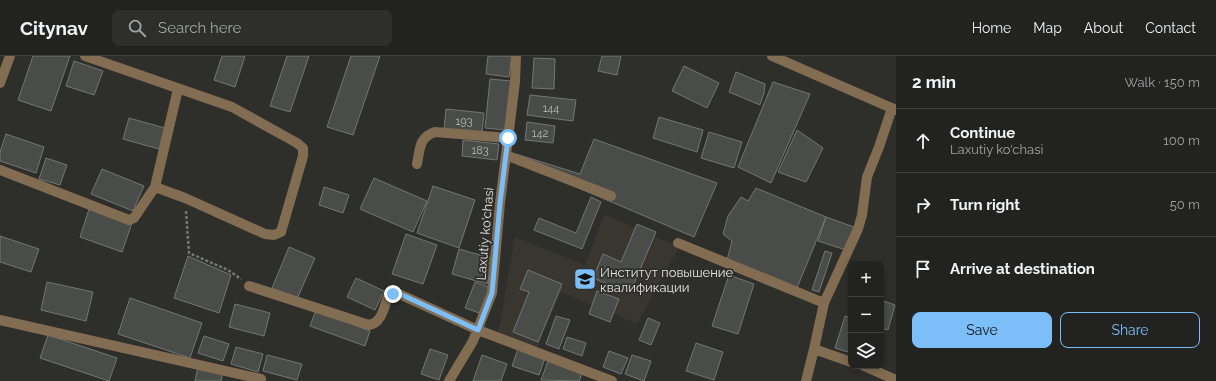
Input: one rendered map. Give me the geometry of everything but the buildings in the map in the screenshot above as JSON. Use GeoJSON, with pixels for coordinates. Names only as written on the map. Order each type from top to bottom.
{"type":"FeatureCollection","features":[{"type":"Feature","properties":{"kind":"street"},"geometry":{"type":"LineString","coordinates":[[0,83],[10,56]]}},
{"type":"Feature","properties":{"kind":"street"},"geometry":{"type":"LineString","coordinates":[[85,56],[232,107],[297,143],[303,148],[303,156],[281,232],[274,235],[265,234],[185,198],[155,187]]}},
{"type":"Feature","properties":{"kind":"street","name":"Laxutiy ko'chasi"},"geometry":{"type":"LineString","coordinates":[[449,381],[473,341],[492,293],[500,203],[515,82],[516,56]]}},
{"type":"Feature","properties":{"kind":"street"},"geometry":{"type":"LineString","coordinates":[[772,56],[894,109],[867,177],[862,215],[858,229],[824,304],[806,381]]}},
{"type":"Feature","properties":{"kind":"street"},"geometry":{"type":"LineString","coordinates":[[0,170],[129,220],[134,218],[155,187],[178,89]]}},
{"type":"Feature","properties":{"kind":"street"},"geometry":{"type":"LineString","coordinates":[[417,164],[422,140],[427,134],[435,132],[508,138]]}},
{"type":"Feature","properties":{"kind":"street"},"geometry":{"type":"LineString","coordinates":[[506,155],[611,196]]}},
{"type":"Feature","properties":{"kind":"street"},"geometry":{"type":"LineString","coordinates":[[678,243],[824,304]]}},
{"type":"Feature","properties":{"kind":"street"},"geometry":{"type":"LineString","coordinates":[[249,286],[369,325],[374,324],[379,320],[388,296],[398,293],[478,330],[612,381]]}},
{"type":"Feature","properties":{"kind":"street"},"geometry":{"type":"LineString","coordinates":[[0,320],[261,379]]}},
{"type":"Feature","properties":{"kind":"street"},"geometry":{"type":"LineString","coordinates":[[814,349],[848,361]]}},
{"type":"Feature","properties":{"kind":"street"},"geometry":{"type":"LineString","coordinates":[[871,369],[896,380]]}},
{"type":"Feature","properties":{"kind":"path"},"geometry":{"type":"LineString","coordinates":[[185,198],[189,253],[228,270],[249,286]]}},
{"type":"Feature","properties":{"kind":"shaded area","name":"Институт повышение квалификации"},"geometry":{"type":"Polygon","coordinates":[[[604,214],[679,247],[637,324],[561,292],[536,351],[498,334],[515,237],[585,265],[604,214]]]}},
{"type":"Feature","properties":{"kind":"place","name":"Институт повышение квалификации"},"geometry":{"type":"Point","coordinates":[585,279]}},
{"type":"Feature","properties":{"kind":"route"},"geometry":{"type":"LineString","coordinates":[[393,294],[398,293],[478,330],[492,293],[500,203],[508,138]]}}]}
